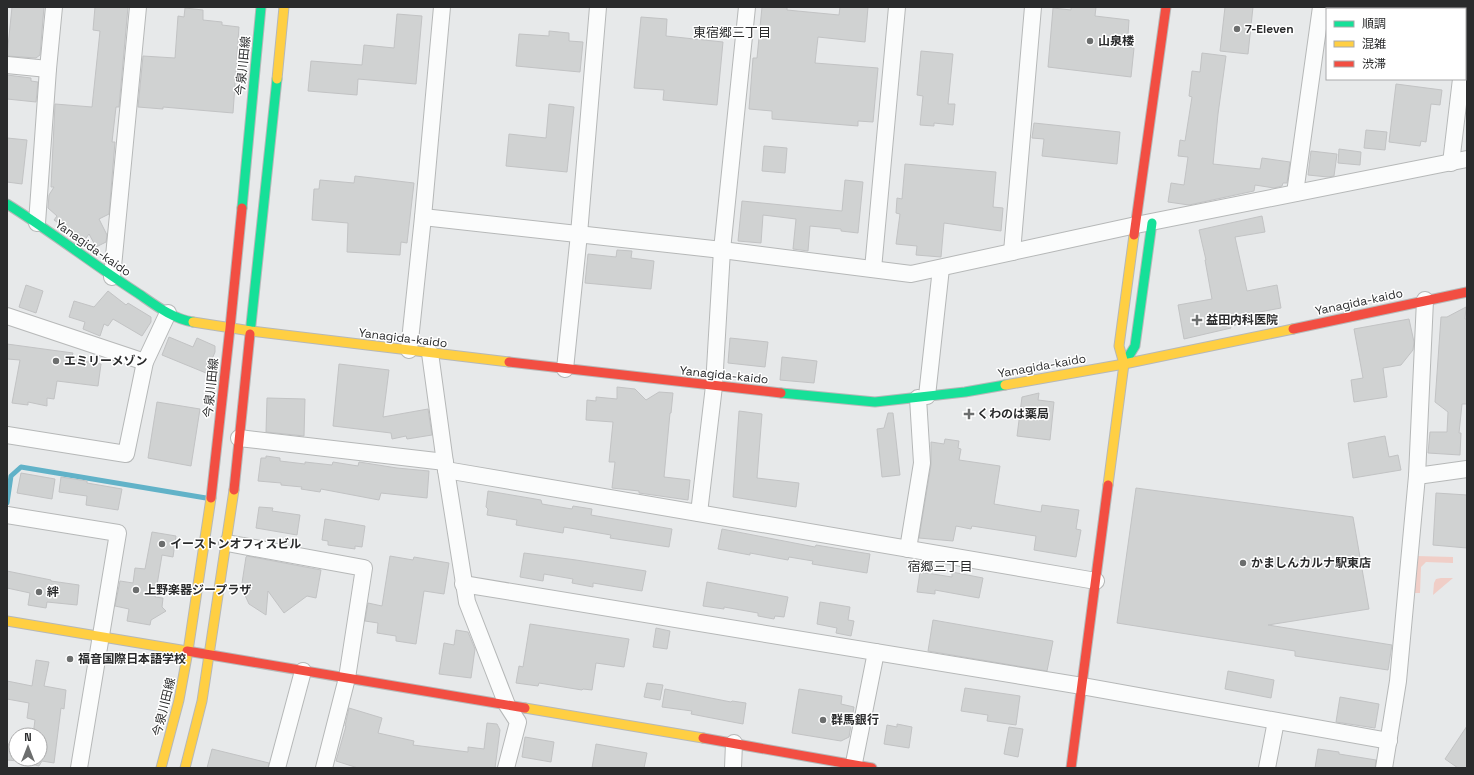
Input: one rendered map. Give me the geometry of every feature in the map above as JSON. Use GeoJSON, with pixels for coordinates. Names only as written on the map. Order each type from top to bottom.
{"type":"FeatureCollection","features":[{"type":"Feature","properties":{"kind":"street"},"geometry":{"type":"LineString","coordinates":[[37,223],[54,7]]}},
{"type":"Feature","properties":{"kind":"street"},"geometry":{"type":"LineString","coordinates":[[112,277],[138,7]]}},
{"type":"Feature","properties":{"kind":"street","name":"今泉川田線"},"geometry":{"type":"LineString","coordinates":[[161,768],[179,700],[188,651],[211,498],[230,328],[261,7]]}},
{"type":"Feature","properties":{"kind":"street"},"geometry":{"type":"LineString","coordinates":[[185,768],[202,702],[227,543],[240,438],[284,7]]}},
{"type":"Feature","properties":{"kind":"street"},"geometry":{"type":"LineString","coordinates":[[410,350],[424,217],[442,7]]}},
{"type":"Feature","properties":{"kind":"street"},"geometry":{"type":"LineString","coordinates":[[565,369],[579,234],[598,7]]}},
{"type":"Feature","properties":{"kind":"street"},"geometry":{"type":"LineString","coordinates":[[699,513],[714,386],[722,250],[747,7]]}},
{"type":"Feature","properties":{"kind":"street"},"geometry":{"type":"LineString","coordinates":[[873,269],[897,7]]}},
{"type":"Feature","properties":{"kind":"street"},"geometry":{"type":"LineString","coordinates":[[1012,252],[1034,7]]}},
{"type":"Feature","properties":{"kind":"street"},"geometry":{"type":"LineString","coordinates":[[1071,768],[1124,364],[1119,346],[1166,7]]}},
{"type":"Feature","properties":{"kind":"street"},"geometry":{"type":"LineString","coordinates":[[1295,193],[1321,7]]}},
{"type":"Feature","properties":{"kind":"street"},"geometry":{"type":"LineString","coordinates":[[7,65],[48,69]]}},
{"type":"Feature","properties":{"kind":"street"},"geometry":{"type":"LineString","coordinates":[[1451,163],[1461,80]]}},
{"type":"Feature","properties":{"kind":"street"},"geometry":{"type":"LineString","coordinates":[[424,217],[722,250],[910,274],[1136,225],[1153,218],[1295,193],[1467,159]]}},
{"type":"Feature","properties":{"kind":"street","name":"Yanagida-kaido"},"geometry":{"type":"LineString","coordinates":[[7,204],[37,223],[112,277],[168,313],[186,320],[250,331],[430,353],[714,386],[875,402],[965,392],[1124,364],[1467,292]]}},
{"type":"Feature","properties":{"kind":"street"},"geometry":{"type":"LineString","coordinates":[[1124,364],[1135,346],[1153,218]]}},
{"type":"Feature","properties":{"kind":"street"},"geometry":{"type":"LineString","coordinates":[[908,549],[922,464],[923,397],[940,268]]}},
{"type":"Feature","properties":{"kind":"street"},"geometry":{"type":"LineString","coordinates":[[1384,768],[1398,681],[1416,476],[1424,300]]}},
{"type":"Feature","properties":{"kind":"street"},"geometry":{"type":"LineString","coordinates":[[7,435],[126,454],[145,362],[168,313]]}},
{"type":"Feature","properties":{"kind":"street"},"geometry":{"type":"LineString","coordinates":[[7,316],[145,362]]}},
{"type":"Feature","properties":{"kind":"street"},"geometry":{"type":"LineString","coordinates":[[430,353],[445,466],[467,602],[507,705],[518,722],[506,768]]}},
{"type":"Feature","properties":{"kind":"street"},"geometry":{"type":"LineString","coordinates":[[240,438],[445,466],[699,513],[1096,581]]}},
{"type":"Feature","properties":{"kind":"street"},"geometry":{"type":"LineString","coordinates":[[1416,476],[1467,470]]}},
{"type":"Feature","properties":{"kind":"street"},"geometry":{"type":"LineString","coordinates":[[7,515],[118,533],[79,768]]}},
{"type":"Feature","properties":{"kind":"street"},"geometry":{"type":"LineString","coordinates":[[227,543],[364,568],[348,678],[324,768]]}},
{"type":"Feature","properties":{"kind":"street"},"geometry":{"type":"LineString","coordinates":[[463,584],[1082,686],[1389,741]]}},
{"type":"Feature","properties":{"kind":"street"},"geometry":{"type":"LineString","coordinates":[[7,622],[734,743],[854,766],[872,768]]}},
{"type":"Feature","properties":{"kind":"street"},"geometry":{"type":"LineString","coordinates":[[854,766],[876,652]]}},
{"type":"Feature","properties":{"kind":"street"},"geometry":{"type":"LineString","coordinates":[[277,768],[303,671]]}},
{"type":"Feature","properties":{"kind":"street"},"geometry":{"type":"LineString","coordinates":[[1267,768],[1276,721]]}},
{"type":"Feature","properties":{"kind":"street"},"geometry":{"type":"LineString","coordinates":[[733,768],[734,743]]}},
{"type":"Feature","properties":{"kind":"shaded area"},"geometry":{"type":"Polygon","coordinates":[[[1416,556],[1453,557],[1453,563],[1426,562],[1421,567],[1420,593],[1413,593],[1416,556]]]}},
{"type":"Feature","properties":{"kind":"shaded area"},"geometry":{"type":"Polygon","coordinates":[[[1453,578],[1433,595],[1434,583],[1436,579],[1453,578]]]}},
{"type":"Feature","properties":{"kind":"building"},"geometry":{"type":"Polygon","coordinates":[[[12,7],[44,7],[40,55],[36,58],[7,56],[12,7]]]}},
{"type":"Feature","properties":{"kind":"building"},"geometry":{"type":"Polygon","coordinates":[[[95,7],[128,7],[119,107],[116,107],[112,142],[115,142],[109,214],[99,219],[107,235],[106,242],[96,247],[89,234],[84,241],[54,220],[57,216],[48,208],[49,195],[54,187],[51,187],[55,104],[92,107],[100,31],[93,30],[95,7]]]}},
{"type":"Feature","properties":{"kind":"building"},"geometry":{"type":"Polygon","coordinates":[[[762,7],[787,7],[787,10],[839,15],[840,7],[868,7],[865,42],[818,37],[815,63],[878,68],[873,122],[858,121],[858,126],[772,119],[772,111],[749,109],[753,58],[757,58],[762,7]]]}},
{"type":"Feature","properties":{"kind":"building","name":"山泉楼"},"geometry":{"type":"Polygon","coordinates":[[[1071,7],[1096,7],[1095,16],[1129,20],[1128,35],[1131,35],[1129,47],[1134,48],[1131,77],[1048,67],[1053,8],[1071,10],[1071,7]]]}},
{"type":"Feature","properties":{"kind":"building","name":"7-Eleven"},"geometry":{"type":"Polygon","coordinates":[[[1225,7],[1253,7],[1248,54],[1220,51],[1225,7]]]}},
{"type":"Feature","properties":{"kind":"building"},"geometry":{"type":"Polygon","coordinates":[[[185,8],[203,10],[203,20],[222,22],[222,25],[239,27],[233,113],[163,107],[163,109],[138,107],[143,56],[175,58],[178,16],[184,17],[185,8]]]}},
{"type":"Feature","properties":{"kind":"building"},"geometry":{"type":"Polygon","coordinates":[[[397,14],[422,16],[416,84],[358,79],[357,95],[308,91],[311,61],[362,65],[364,45],[394,48],[397,14]]]}},
{"type":"Feature","properties":{"kind":"building"},"geometry":{"type":"Polygon","coordinates":[[[641,17],[667,19],[666,36],[723,42],[717,105],[663,100],[664,90],[634,88],[641,17]]]}},
{"type":"Feature","properties":{"kind":"building"},"geometry":{"type":"Polygon","coordinates":[[[549,31],[569,33],[569,41],[583,42],[580,72],[516,66],[519,34],[549,36],[549,31]]]}},
{"type":"Feature","properties":{"kind":"building"},"geometry":{"type":"Polygon","coordinates":[[[921,51],[953,54],[948,104],[955,104],[953,125],[934,123],[934,126],[920,125],[923,96],[917,95],[921,51]]]}},
{"type":"Feature","properties":{"kind":"building"},"geometry":{"type":"Polygon","coordinates":[[[1202,53],[1226,56],[1213,164],[1260,169],[1262,158],[1290,162],[1287,183],[1283,183],[1282,186],[1274,188],[1255,185],[1254,191],[1189,205],[1168,202],[1171,183],[1184,185],[1188,157],[1178,156],[1180,140],[1185,141],[1192,97],[1189,96],[1192,71],[1200,72],[1202,53]]]}},
{"type":"Feature","properties":{"kind":"building"},"geometry":{"type":"Polygon","coordinates":[[[7,75],[31,78],[31,81],[38,82],[36,102],[7,99],[7,75]]]}},
{"type":"Feature","properties":{"kind":"building"},"geometry":{"type":"Polygon","coordinates":[[[1396,84],[1442,90],[1440,105],[1431,104],[1426,142],[1421,141],[1420,146],[1389,142],[1396,84]]]}},
{"type":"Feature","properties":{"kind":"building"},"geometry":{"type":"Polygon","coordinates":[[[549,104],[574,107],[567,172],[506,166],[509,134],[546,138],[549,104]]]}},
{"type":"Feature","properties":{"kind":"building"},"geometry":{"type":"Polygon","coordinates":[[[1034,123],[1120,132],[1117,164],[1042,156],[1044,139],[1032,138],[1034,123]]]}},
{"type":"Feature","properties":{"kind":"building"},"geometry":{"type":"Polygon","coordinates":[[[1366,130],[1387,132],[1385,150],[1364,148],[1366,130]]]}},
{"type":"Feature","properties":{"kind":"building"},"geometry":{"type":"Polygon","coordinates":[[[7,138],[27,140],[22,184],[7,182],[7,138]]]}},
{"type":"Feature","properties":{"kind":"building"},"geometry":{"type":"Polygon","coordinates":[[[764,146],[787,148],[785,173],[762,171],[764,146]]]}},
{"type":"Feature","properties":{"kind":"building"},"geometry":{"type":"Polygon","coordinates":[[[1339,149],[1361,152],[1360,165],[1338,163],[1339,149]]]}},
{"type":"Feature","properties":{"kind":"building"},"geometry":{"type":"Polygon","coordinates":[[[1311,151],[1337,154],[1334,176],[1328,177],[1308,175],[1311,151]]]}},
{"type":"Feature","properties":{"kind":"building"},"geometry":{"type":"Polygon","coordinates":[[[905,164],[996,172],[993,207],[1003,208],[1001,231],[944,223],[941,257],[916,255],[917,246],[896,244],[900,214],[896,213],[897,198],[902,199],[905,164]]]}},
{"type":"Feature","properties":{"kind":"building"},"geometry":{"type":"Polygon","coordinates":[[[355,176],[414,183],[407,243],[401,242],[400,255],[347,252],[348,223],[312,220],[314,189],[319,189],[320,180],[354,183],[355,176]]]}},
{"type":"Feature","properties":{"kind":"building"},"geometry":{"type":"Polygon","coordinates":[[[845,180],[863,182],[858,233],[841,231],[841,229],[810,226],[808,251],[793,249],[796,219],[763,215],[761,243],[738,241],[742,201],[842,211],[845,180]]]}},
{"type":"Feature","properties":{"kind":"building"},"geometry":{"type":"Polygon","coordinates":[[[1262,216],[1265,232],[1235,237],[1247,291],[1277,285],[1281,308],[1249,314],[1251,322],[1230,326],[1231,328],[1184,339],[1178,305],[1212,299],[1206,260],[1199,230],[1262,216]]]}},
{"type":"Feature","properties":{"kind":"building"},"geometry":{"type":"Polygon","coordinates":[[[617,250],[632,251],[631,258],[654,261],[651,289],[585,283],[588,254],[616,257],[617,250]]]}},
{"type":"Feature","properties":{"kind":"building"},"geometry":{"type":"Polygon","coordinates":[[[26,285],[43,291],[36,313],[19,307],[26,285]]]}},
{"type":"Feature","properties":{"kind":"building"},"geometry":{"type":"Polygon","coordinates":[[[108,291],[126,305],[128,303],[151,317],[151,322],[142,336],[113,319],[108,326],[104,324],[100,336],[83,329],[85,322],[69,317],[74,301],[94,307],[108,291]]]}},
{"type":"Feature","properties":{"kind":"building"},"geometry":{"type":"Polygon","coordinates":[[[1466,307],[1467,404],[1462,404],[1459,433],[1461,433],[1460,455],[1428,453],[1430,432],[1447,432],[1448,412],[1435,402],[1441,317],[1447,317],[1466,307]]]}},
{"type":"Feature","properties":{"kind":"building"},"geometry":{"type":"Polygon","coordinates":[[[1409,319],[1414,342],[1413,350],[1401,365],[1383,368],[1387,397],[1354,402],[1351,380],[1363,378],[1354,329],[1409,319]]]}},
{"type":"Feature","properties":{"kind":"building"},"geometry":{"type":"Polygon","coordinates":[[[169,337],[193,347],[197,338],[215,346],[215,352],[206,373],[162,355],[169,337]]]}},
{"type":"Feature","properties":{"kind":"building"},"geometry":{"type":"Polygon","coordinates":[[[730,338],[768,342],[765,367],[728,363],[730,338]]]}},
{"type":"Feature","properties":{"kind":"building"},"geometry":{"type":"Polygon","coordinates":[[[7,344],[73,353],[71,359],[101,364],[98,386],[57,381],[54,399],[47,398],[47,406],[28,402],[28,405],[12,403],[20,360],[7,359],[7,344]]]}},
{"type":"Feature","properties":{"kind":"building"},"geometry":{"type":"Polygon","coordinates":[[[782,357],[817,361],[814,383],[780,380],[782,357]]]}},
{"type":"Feature","properties":{"kind":"building"},"geometry":{"type":"Polygon","coordinates":[[[339,364],[389,370],[383,417],[428,409],[432,435],[407,439],[406,436],[392,439],[391,433],[333,426],[339,364]]]}},
{"type":"Feature","properties":{"kind":"building"},"geometry":{"type":"Polygon","coordinates":[[[617,387],[635,389],[646,400],[659,392],[673,393],[664,477],[690,480],[688,500],[639,493],[639,491],[612,488],[615,462],[609,462],[613,422],[586,420],[587,400],[596,401],[596,397],[617,399],[617,387]]]}},
{"type":"Feature","properties":{"kind":"building"},"geometry":{"type":"Polygon","coordinates":[[[1039,393],[1038,400],[1054,402],[1050,440],[1017,436],[1022,397],[1039,393]]]}},
{"type":"Feature","properties":{"kind":"building"},"geometry":{"type":"Polygon","coordinates":[[[267,398],[305,399],[304,436],[266,432],[267,398]]]}},
{"type":"Feature","properties":{"kind":"building"},"geometry":{"type":"Polygon","coordinates":[[[157,402],[200,409],[191,466],[148,458],[157,402]]]}},
{"type":"Feature","properties":{"kind":"building"},"geometry":{"type":"Polygon","coordinates":[[[739,411],[762,414],[757,478],[799,483],[796,507],[733,497],[739,411]]]}},
{"type":"Feature","properties":{"kind":"building"},"geometry":{"type":"Polygon","coordinates":[[[888,413],[893,413],[900,475],[882,477],[877,429],[884,428],[888,413]]]}},
{"type":"Feature","properties":{"kind":"building"},"geometry":{"type":"Polygon","coordinates":[[[1385,436],[1389,457],[1398,455],[1401,470],[1353,478],[1348,443],[1385,436]]]}},
{"type":"Feature","properties":{"kind":"building"},"geometry":{"type":"Polygon","coordinates":[[[945,439],[959,441],[958,448],[961,449],[959,460],[1000,466],[994,504],[1041,512],[1042,505],[1079,510],[1076,529],[1081,530],[1076,557],[1034,550],[1036,536],[972,526],[971,529],[956,526],[953,541],[919,538],[931,465],[931,442],[944,444],[945,439]]]}},
{"type":"Feature","properties":{"kind":"building"},"geometry":{"type":"Polygon","coordinates":[[[266,456],[280,458],[280,461],[305,464],[305,462],[332,465],[333,462],[358,466],[359,462],[429,471],[427,498],[381,493],[379,500],[321,489],[320,492],[301,489],[302,487],[281,485],[281,483],[258,481],[261,458],[266,458],[266,456]]]}},
{"type":"Feature","properties":{"kind":"building"},"geometry":{"type":"Polygon","coordinates":[[[21,473],[55,479],[52,499],[17,493],[21,473]]]}},
{"type":"Feature","properties":{"kind":"building"},"geometry":{"type":"Polygon","coordinates":[[[61,477],[122,489],[118,510],[86,505],[87,496],[59,492],[61,477]]]}},
{"type":"Feature","properties":{"kind":"building","name":"かましんカルナ駅東店"},"geometry":{"type":"Polygon","coordinates":[[[1136,488],[1353,517],[1369,609],[1268,625],[1392,645],[1388,670],[1295,656],[1295,651],[1117,623],[1136,488]]]}},
{"type":"Feature","properties":{"kind":"building"},"geometry":{"type":"Polygon","coordinates":[[[488,491],[541,500],[542,504],[572,509],[573,506],[592,509],[591,515],[672,529],[669,547],[610,538],[611,535],[564,527],[563,533],[516,525],[517,520],[487,515],[488,509],[486,507],[488,491]]]}},
{"type":"Feature","properties":{"kind":"building"},"geometry":{"type":"Polygon","coordinates":[[[1436,493],[1467,495],[1467,548],[1433,545],[1436,493]]]}},
{"type":"Feature","properties":{"kind":"building"},"geometry":{"type":"Polygon","coordinates":[[[259,507],[273,508],[272,511],[300,515],[297,535],[256,528],[259,507]]]}},
{"type":"Feature","properties":{"kind":"building"},"geometry":{"type":"Polygon","coordinates":[[[325,519],[365,526],[362,547],[355,546],[355,549],[328,545],[328,541],[322,540],[325,519]]]}},
{"type":"Feature","properties":{"kind":"building"},"geometry":{"type":"Polygon","coordinates":[[[722,529],[815,547],[816,545],[870,554],[867,573],[812,564],[813,561],[789,557],[788,560],[718,549],[722,529]]]}},
{"type":"Feature","properties":{"kind":"building","name":"上野楽器ジープラザ"},"geometry":{"type":"Polygon","coordinates":[[[152,532],[176,536],[173,557],[162,555],[155,597],[163,598],[162,607],[166,611],[151,620],[150,625],[127,621],[129,609],[115,606],[120,581],[133,583],[135,568],[145,569],[152,532]]]}},
{"type":"Feature","properties":{"kind":"building"},"geometry":{"type":"Polygon","coordinates":[[[524,553],[646,571],[642,591],[593,583],[593,587],[572,583],[573,579],[544,574],[543,581],[520,577],[524,553]]]}},
{"type":"Feature","properties":{"kind":"building"},"geometry":{"type":"Polygon","coordinates":[[[247,556],[321,570],[316,598],[307,596],[284,613],[268,591],[266,615],[249,604],[243,591],[242,583],[247,556]]]}},
{"type":"Feature","properties":{"kind":"building"},"geometry":{"type":"Polygon","coordinates":[[[390,556],[413,560],[414,557],[449,563],[444,594],[424,591],[416,644],[396,641],[396,636],[377,633],[378,623],[365,621],[368,603],[382,606],[390,556]]]}},
{"type":"Feature","properties":{"kind":"building"},"geometry":{"type":"Polygon","coordinates":[[[7,571],[51,581],[79,585],[77,605],[47,602],[46,608],[28,605],[30,593],[7,588],[7,571]]]}},
{"type":"Feature","properties":{"kind":"building"},"geometry":{"type":"Polygon","coordinates":[[[920,572],[952,577],[952,572],[983,578],[979,598],[935,590],[935,594],[917,592],[920,572]]]}},
{"type":"Feature","properties":{"kind":"building"},"geometry":{"type":"Polygon","coordinates":[[[707,582],[788,597],[784,617],[775,616],[774,619],[758,616],[758,613],[724,607],[724,609],[703,606],[707,582]]]}},
{"type":"Feature","properties":{"kind":"building"},"geometry":{"type":"Polygon","coordinates":[[[820,602],[850,607],[848,620],[854,621],[851,636],[836,633],[837,628],[817,624],[820,602]]]}},
{"type":"Feature","properties":{"kind":"building"},"geometry":{"type":"Polygon","coordinates":[[[933,620],[1053,641],[1047,671],[928,651],[933,620]]]}},
{"type":"Feature","properties":{"kind":"building"},"geometry":{"type":"Polygon","coordinates":[[[530,624],[629,639],[624,667],[596,663],[592,690],[582,690],[539,683],[538,686],[516,683],[519,666],[523,667],[530,624]]]}},
{"type":"Feature","properties":{"kind":"building"},"geometry":{"type":"Polygon","coordinates":[[[656,628],[670,631],[667,649],[653,647],[656,628]]]}},
{"type":"Feature","properties":{"kind":"building"},"geometry":{"type":"Polygon","coordinates":[[[456,630],[468,632],[475,649],[471,678],[439,674],[444,643],[454,645],[456,630]]]}},
{"type":"Feature","properties":{"kind":"building"},"geometry":{"type":"Polygon","coordinates":[[[36,660],[49,662],[44,686],[66,690],[64,709],[61,708],[54,763],[48,762],[48,727],[34,727],[35,720],[27,718],[29,703],[7,699],[7,681],[32,686],[36,660]]]}},
{"type":"Feature","properties":{"kind":"building"},"geometry":{"type":"Polygon","coordinates":[[[1228,671],[1274,680],[1271,698],[1225,689],[1228,671]]]}},
{"type":"Feature","properties":{"kind":"building"},"geometry":{"type":"Polygon","coordinates":[[[647,683],[663,685],[660,700],[644,697],[647,683]]]}},
{"type":"Feature","properties":{"kind":"building"},"geometry":{"type":"Polygon","coordinates":[[[965,688],[1020,696],[1016,725],[987,721],[988,715],[961,711],[965,688]]]}},
{"type":"Feature","properties":{"kind":"building"},"geometry":{"type":"Polygon","coordinates":[[[665,689],[731,702],[746,703],[743,724],[691,714],[692,711],[662,707],[665,689]]]}},
{"type":"Feature","properties":{"kind":"building","name":"群馬銀行"},"geometry":{"type":"Polygon","coordinates":[[[799,689],[842,696],[841,704],[854,707],[849,737],[841,741],[792,733],[799,689]]]}},
{"type":"Feature","properties":{"kind":"building"},"geometry":{"type":"Polygon","coordinates":[[[1340,697],[1379,704],[1375,728],[1336,722],[1340,697]]]}},
{"type":"Feature","properties":{"kind":"building"},"geometry":{"type":"Polygon","coordinates":[[[349,708],[382,718],[378,733],[414,741],[413,745],[468,752],[468,747],[484,749],[487,723],[497,724],[500,730],[495,768],[358,768],[336,761],[346,726],[349,708]]]}},
{"type":"Feature","properties":{"kind":"building"},"geometry":{"type":"Polygon","coordinates":[[[897,724],[912,727],[909,748],[884,744],[887,725],[897,727],[897,724]]]}},
{"type":"Feature","properties":{"kind":"building"},"geometry":{"type":"Polygon","coordinates":[[[1467,726],[1467,768],[1458,768],[1445,759],[1467,726]]]}},
{"type":"Feature","properties":{"kind":"building"},"geometry":{"type":"Polygon","coordinates":[[[1009,727],[1023,729],[1018,757],[1004,754],[1009,727]]]}},
{"type":"Feature","properties":{"kind":"building"},"geometry":{"type":"Polygon","coordinates":[[[525,737],[554,742],[551,762],[522,757],[525,737]]]}},
{"type":"Feature","properties":{"kind":"building"},"geometry":{"type":"Polygon","coordinates":[[[8,744],[8,760],[7,760],[8,744]]]}},
{"type":"Feature","properties":{"kind":"building"},"geometry":{"type":"Polygon","coordinates":[[[596,744],[647,753],[644,768],[592,768],[596,744]]]}},
{"type":"Feature","properties":{"kind":"building"},"geometry":{"type":"Polygon","coordinates":[[[212,749],[269,763],[268,768],[207,768],[212,749]]]}},
{"type":"Feature","properties":{"kind":"building"},"geometry":{"type":"Polygon","coordinates":[[[1318,749],[1376,760],[1375,768],[1315,768],[1318,749]]]}},
{"type":"Feature","properties":{"kind":"waterway"},"geometry":{"type":"LineString","coordinates":[[7,503],[11,476],[21,467],[206,498]]}},
{"type":"Feature","properties":{"kind":"traffic: fast"},"geometry":{"type":"LineString","coordinates":[[242,208],[261,7]]}},
{"type":"Feature","properties":{"kind":"traffic: fast"},"geometry":{"type":"LineString","coordinates":[[250,334],[277,79]]}},
{"type":"Feature","properties":{"kind":"traffic: fast"},"geometry":{"type":"LineString","coordinates":[[7,204],[158,307],[171,315],[193,322]]}},
{"type":"Feature","properties":{"kind":"traffic: fast"},"geometry":{"type":"LineString","coordinates":[[1124,364],[1135,346],[1152,223]]}},
{"type":"Feature","properties":{"kind":"traffic: fast"},"geometry":{"type":"LineString","coordinates":[[781,393],[875,402],[965,392],[1005,385]]}},
{"type":"Feature","properties":{"kind":"traffic: slow"},"geometry":{"type":"LineString","coordinates":[[277,79],[284,7]]}},
{"type":"Feature","properties":{"kind":"traffic: slow"},"geometry":{"type":"LineString","coordinates":[[1108,485],[1124,364],[1119,346],[1134,235]]}},
{"type":"Feature","properties":{"kind":"traffic: slow"},"geometry":{"type":"LineString","coordinates":[[193,322],[251,331],[509,362]]}},
{"type":"Feature","properties":{"kind":"traffic: slow"},"geometry":{"type":"LineString","coordinates":[[1005,385],[1124,364],[1293,329]]}},
{"type":"Feature","properties":{"kind":"traffic: slow"},"geometry":{"type":"LineString","coordinates":[[185,768],[202,701],[234,490]]}},
{"type":"Feature","properties":{"kind":"traffic: slow"},"geometry":{"type":"LineString","coordinates":[[161,768],[179,700],[188,651],[211,498]]}},
{"type":"Feature","properties":{"kind":"traffic: slow"},"geometry":{"type":"LineString","coordinates":[[7,621],[187,651]]}},
{"type":"Feature","properties":{"kind":"traffic: slow"},"geometry":{"type":"LineString","coordinates":[[525,708],[703,738]]}},
{"type":"Feature","properties":{"kind":"traffic: jam"},"geometry":{"type":"LineString","coordinates":[[1134,235],[1166,7]]}},
{"type":"Feature","properties":{"kind":"traffic: jam"},"geometry":{"type":"LineString","coordinates":[[211,498],[242,208]]}},
{"type":"Feature","properties":{"kind":"traffic: jam"},"geometry":{"type":"LineString","coordinates":[[1293,329],[1467,292]]}},
{"type":"Feature","properties":{"kind":"traffic: jam"},"geometry":{"type":"LineString","coordinates":[[234,490],[250,334]]}},
{"type":"Feature","properties":{"kind":"traffic: jam"},"geometry":{"type":"LineString","coordinates":[[509,362],[781,393]]}},
{"type":"Feature","properties":{"kind":"traffic: jam"},"geometry":{"type":"LineString","coordinates":[[1071,768],[1108,485]]}},
{"type":"Feature","properties":{"kind":"traffic: jam"},"geometry":{"type":"LineString","coordinates":[[187,651],[525,708]]}},
{"type":"Feature","properties":{"kind":"traffic: jam"},"geometry":{"type":"LineString","coordinates":[[703,738],[872,768]]}},
{"type":"Feature","properties":{"kind":"place","name":"7-Eleven"},"geometry":{"type":"Point","coordinates":[1237,29]}},
{"type":"Feature","properties":{"kind":"place","name":"山泉楼"},"geometry":{"type":"Point","coordinates":[1090,41]}},
{"type":"Feature","properties":{"kind":"place","name":"益田内科医院"},"geometry":{"type":"Point","coordinates":[1197,320]}},
{"type":"Feature","properties":{"kind":"place","name":"エミリーメゾン"},"geometry":{"type":"Point","coordinates":[56,361]}},
{"type":"Feature","properties":{"kind":"place","name":"くわのは薬局"},"geometry":{"type":"Point","coordinates":[969,414]}},
{"type":"Feature","properties":{"kind":"place","name":"イーストンオフィスビル"},"geometry":{"type":"Point","coordinates":[162,544]}},
{"type":"Feature","properties":{"kind":"place","name":"かましんカルナ駅東店"},"geometry":{"type":"Point","coordinates":[1243,563]}},
{"type":"Feature","properties":{"kind":"place","name":"上野楽器ジープラザ"},"geometry":{"type":"Point","coordinates":[136,590]}},
{"type":"Feature","properties":{"kind":"place","name":"絆"},"geometry":{"type":"Point","coordinates":[39,592]}},
{"type":"Feature","properties":{"kind":"place","name":"福音国際日本語学校"},"geometry":{"type":"Point","coordinates":[70,659]}},
{"type":"Feature","properties":{"kind":"place","name":"群馬銀行"},"geometry":{"type":"Point","coordinates":[823,720]}},
{"type":"Feature","properties":{"kind":"district","name":"東宿郷三丁目"},"geometry":{"type":"Point","coordinates":[732,32]}},
{"type":"Feature","properties":{"kind":"district","name":"宿郷三丁目"},"geometry":{"type":"Point","coordinates":[940,566]}}]}
